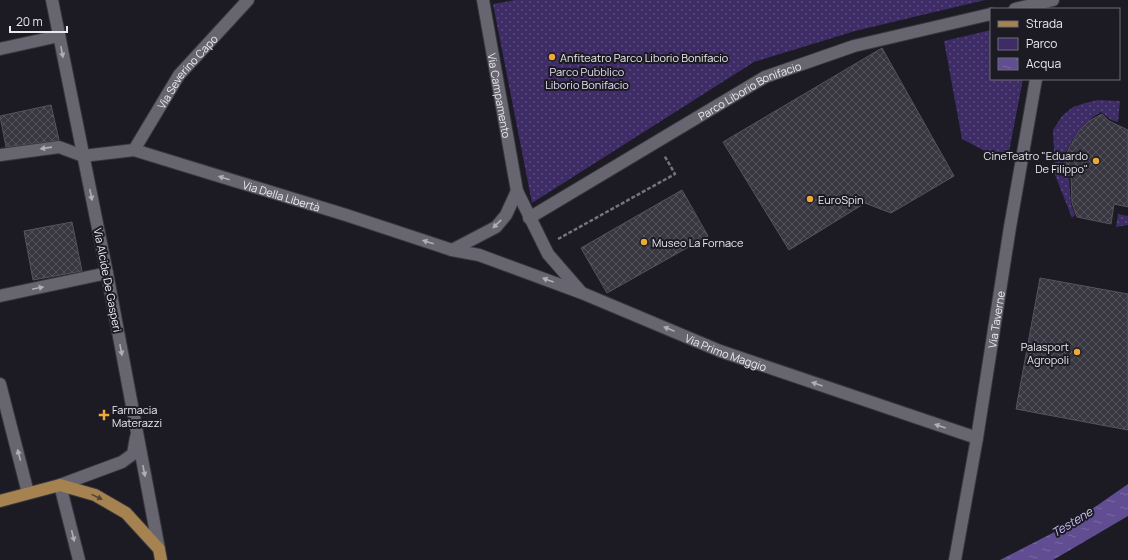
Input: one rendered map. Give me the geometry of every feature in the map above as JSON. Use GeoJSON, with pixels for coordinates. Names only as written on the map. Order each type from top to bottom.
{"type":"FeatureCollection","features":[{"type":"Feature","properties":{"kind":"main road"},"geometry":{"type":"LineString","coordinates":[[0,501],[60,485],[94,495],[126,514],[160,555]]}},
{"type":"Feature","properties":{"kind":"street","name":"Via Alcide De Gasperi"},"geometry":{"type":"LineString","coordinates":[[52,0],[107,273],[160,555]]}},
{"type":"Feature","properties":{"kind":"street","name":"Via Severino Capo"},"geometry":{"type":"LineString","coordinates":[[134,150],[179,75],[248,0]]}},
{"type":"Feature","properties":{"kind":"street","name":"Via Campamento"},"geometry":{"type":"LineString","coordinates":[[483,0],[517,191],[548,254],[582,293]]}},
{"type":"Feature","properties":{"kind":"street"},"geometry":{"type":"LineString","coordinates":[[1019,8],[1053,0]]}},
{"type":"Feature","properties":{"kind":"street","name":"Parco Liborio Bonifacio"},"geometry":{"type":"LineString","coordinates":[[529,218],[765,77],[854,46],[990,14]]}},
{"type":"Feature","properties":{"kind":"street"},"geometry":{"type":"LineString","coordinates":[[0,49],[59,36]]}},
{"type":"Feature","properties":{"kind":"street","name":"Via Taverne"},"geometry":{"type":"LineString","coordinates":[[955,560],[977,438],[1010,227],[1036,80]]}},
{"type":"Feature","properties":{"kind":"street"},"geometry":{"type":"LineString","coordinates":[[0,155],[59,146],[83,156]]}},
{"type":"Feature","properties":{"kind":"street","name":"Via Della Libertà"},"geometry":{"type":"LineString","coordinates":[[83,156],[134,150],[346,215],[452,250],[479,255]]}},
{"type":"Feature","properties":{"kind":"street"},"geometry":{"type":"LineString","coordinates":[[452,250],[496,227],[506,215],[517,191]]}},
{"type":"Feature","properties":{"kind":"street","name":"Via Primo Maggio"},"geometry":{"type":"LineString","coordinates":[[479,255],[582,293],[720,351],[977,438]]}},
{"type":"Feature","properties":{"kind":"street"},"geometry":{"type":"LineString","coordinates":[[0,296],[107,273]]}},
{"type":"Feature","properties":{"kind":"street"},"geometry":{"type":"LineString","coordinates":[[0,384],[28,493]]}},
{"type":"Feature","properties":{"kind":"street"},"geometry":{"type":"LineString","coordinates":[[79,560],[60,485],[122,462],[133,454],[137,432]]}},
{"type":"Feature","properties":{"kind":"path"},"geometry":{"type":"LineString","coordinates":[[544,247],[675,174],[656,142]]}},
{"type":"Feature","properties":{"kind":"green space","name":"Parco Pubblico Liborio Bonifacio"},"geometry":{"type":"Polygon","coordinates":[[[515,0],[985,0],[855,31],[754,62],[532,203],[493,4],[515,0]]]}},
{"type":"Feature","properties":{"kind":"green space"},"geometry":{"type":"Polygon","coordinates":[[[990,30],[990,80],[1023,80],[1009,152],[987,152],[962,139],[944,41],[990,30]]]}},
{"type":"Feature","properties":{"kind":"green space"},"geometry":{"type":"Polygon","coordinates":[[[1098,100],[1120,101],[1118,122],[1111,120],[1101,112],[1085,124],[1073,139],[1069,147],[1059,175],[1069,178],[1071,204],[1075,215],[1072,218],[1055,175],[1053,130],[1062,116],[1073,107],[1098,100]]]}},
{"type":"Feature","properties":{"kind":"green space"},"geometry":{"type":"Polygon","coordinates":[[[1118,214],[1128,216],[1128,225],[1116,227],[1118,214]]]}},
{"type":"Feature","properties":{"kind":"water"},"geometry":{"type":"Polygon","coordinates":[[[1128,484],[1128,516],[1053,560],[1000,560],[1072,523],[1128,484]]]}},
{"type":"Feature","properties":{"kind":"building"},"geometry":{"type":"Polygon","coordinates":[[[882,48],[954,176],[891,213],[865,203],[789,250],[723,142],[882,48]]]}},
{"type":"Feature","properties":{"kind":"building"},"geometry":{"type":"Polygon","coordinates":[[[51,105],[59,140],[6,147],[0,116],[51,105]]]}},
{"type":"Feature","properties":{"kind":"building","name":"CineTeatro \"Eduardo De Filippo\""},"geometry":{"type":"Polygon","coordinates":[[[1102,114],[1109,121],[1128,130],[1128,207],[1114,204],[1111,224],[1077,217],[1072,203],[1071,176],[1060,174],[1069,148],[1079,131],[1089,121],[1102,114]]]}},
{"type":"Feature","properties":{"kind":"building","name":"Museo La Fornace"},"geometry":{"type":"Polygon","coordinates":[[[682,190],[708,236],[607,293],[581,248],[682,190]]]}},
{"type":"Feature","properties":{"kind":"building"},"geometry":{"type":"Polygon","coordinates":[[[72,222],[82,271],[33,280],[24,231],[72,222]]]}},
{"type":"Feature","properties":{"kind":"building","name":"Palasport Agropoli"},"geometry":{"type":"Polygon","coordinates":[[[1040,278],[1128,294],[1128,430],[1016,409],[1040,278]]]}},
{"type":"Feature","properties":{"kind":"place","name":"Anfiteatro Parco Liborio Bonifacio"},"geometry":{"type":"Point","coordinates":[552,57]}},
{"type":"Feature","properties":{"kind":"place","name":"CineTeatro \"Eduardo De Filippo\""},"geometry":{"type":"Point","coordinates":[1096,161]}},
{"type":"Feature","properties":{"kind":"place","name":"EuroSpin"},"geometry":{"type":"Point","coordinates":[810,199]}},
{"type":"Feature","properties":{"kind":"place","name":"Museo La Fornace"},"geometry":{"type":"Point","coordinates":[644,242]}},
{"type":"Feature","properties":{"kind":"place","name":"Palasport Agropoli"},"geometry":{"type":"Point","coordinates":[1077,352]}},
{"type":"Feature","properties":{"kind":"place","name":"Farmacia Materazzi"},"geometry":{"type":"Point","coordinates":[104,415]}},
{"type":"Feature","properties":{"kind":"water label","name":"Testene"},"geometry":{"type":"Point","coordinates":[1072,522]}}]}
